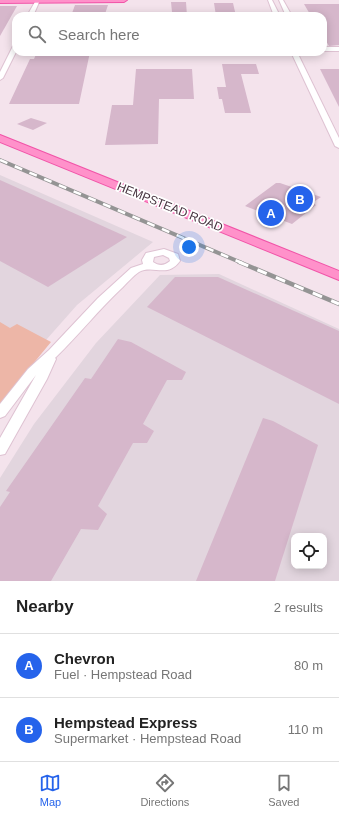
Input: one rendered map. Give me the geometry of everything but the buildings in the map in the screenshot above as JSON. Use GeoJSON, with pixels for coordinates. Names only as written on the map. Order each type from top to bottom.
{"type":"FeatureCollection","features":[{"type":"Feature","properties":{"kind":"main road"},"geometry":{"type":"LineString","coordinates":[[0,1],[124,0]]}},
{"type":"Feature","properties":{"kind":"main road","name":"HEMPSTEAD ROAD"},"geometry":{"type":"LineString","coordinates":[[0,138],[339,276]]}},
{"type":"Feature","properties":{"kind":"street"},"geometry":{"type":"LineString","coordinates":[[32,12],[38,0]]}},
{"type":"Feature","properties":{"kind":"street"},"geometry":{"type":"LineString","coordinates":[[270,0],[275,12]]}},
{"type":"Feature","properties":{"kind":"street"},"geometry":{"type":"LineString","coordinates":[[281,0],[287,12]]}},
{"type":"Feature","properties":{"kind":"street"},"geometry":{"type":"LineString","coordinates":[[327,49],[339,49]]}},
{"type":"Feature","properties":{"kind":"street"},"geometry":{"type":"LineString","coordinates":[[0,78],[12,54]]}},
{"type":"Feature","properties":{"kind":"street"},"geometry":{"type":"LineString","coordinates":[[296,56],[339,146]]}},
{"type":"Feature","properties":{"kind":"street"},"geometry":{"type":"LineString","coordinates":[[0,413],[32,372],[53,353],[102,300],[135,270],[150,265]]}},
{"type":"Feature","properties":{"kind":"street"},"geometry":{"type":"LineString","coordinates":[[0,450],[41,379],[53,353]]}},
{"type":"Feature","properties":{"kind":"shaded area"},"geometry":{"type":"Polygon","coordinates":[[[0,175],[153,242],[77,305],[0,392],[0,175]]]}},
{"type":"Feature","properties":{"kind":"shaded area"},"geometry":{"type":"Polygon","coordinates":[[[219,274],[339,329],[339,581],[0,581],[0,478],[34,424],[96,343],[160,275],[219,274]]]}},
{"type":"Feature","properties":{"kind":"shaded area"},"geometry":{"type":"Polygon","coordinates":[[[0,322],[10,328],[17,324],[51,342],[0,404],[0,322]]]}},
{"type":"Feature","properties":{"kind":"railway"},"geometry":{"type":"LineString","coordinates":[[0,160],[242,263]]}},
{"type":"Feature","properties":{"kind":"railway"},"geometry":{"type":"LineString","coordinates":[[239,262],[339,304]]}},
{"type":"Feature","properties":{"kind":"place","name":"Hempstead Express"},"geometry":{"type":"Point","coordinates":[300,199]}},
{"type":"Feature","properties":{"kind":"place","name":"Chevron"},"geometry":{"type":"Point","coordinates":[271,213]}}]}
